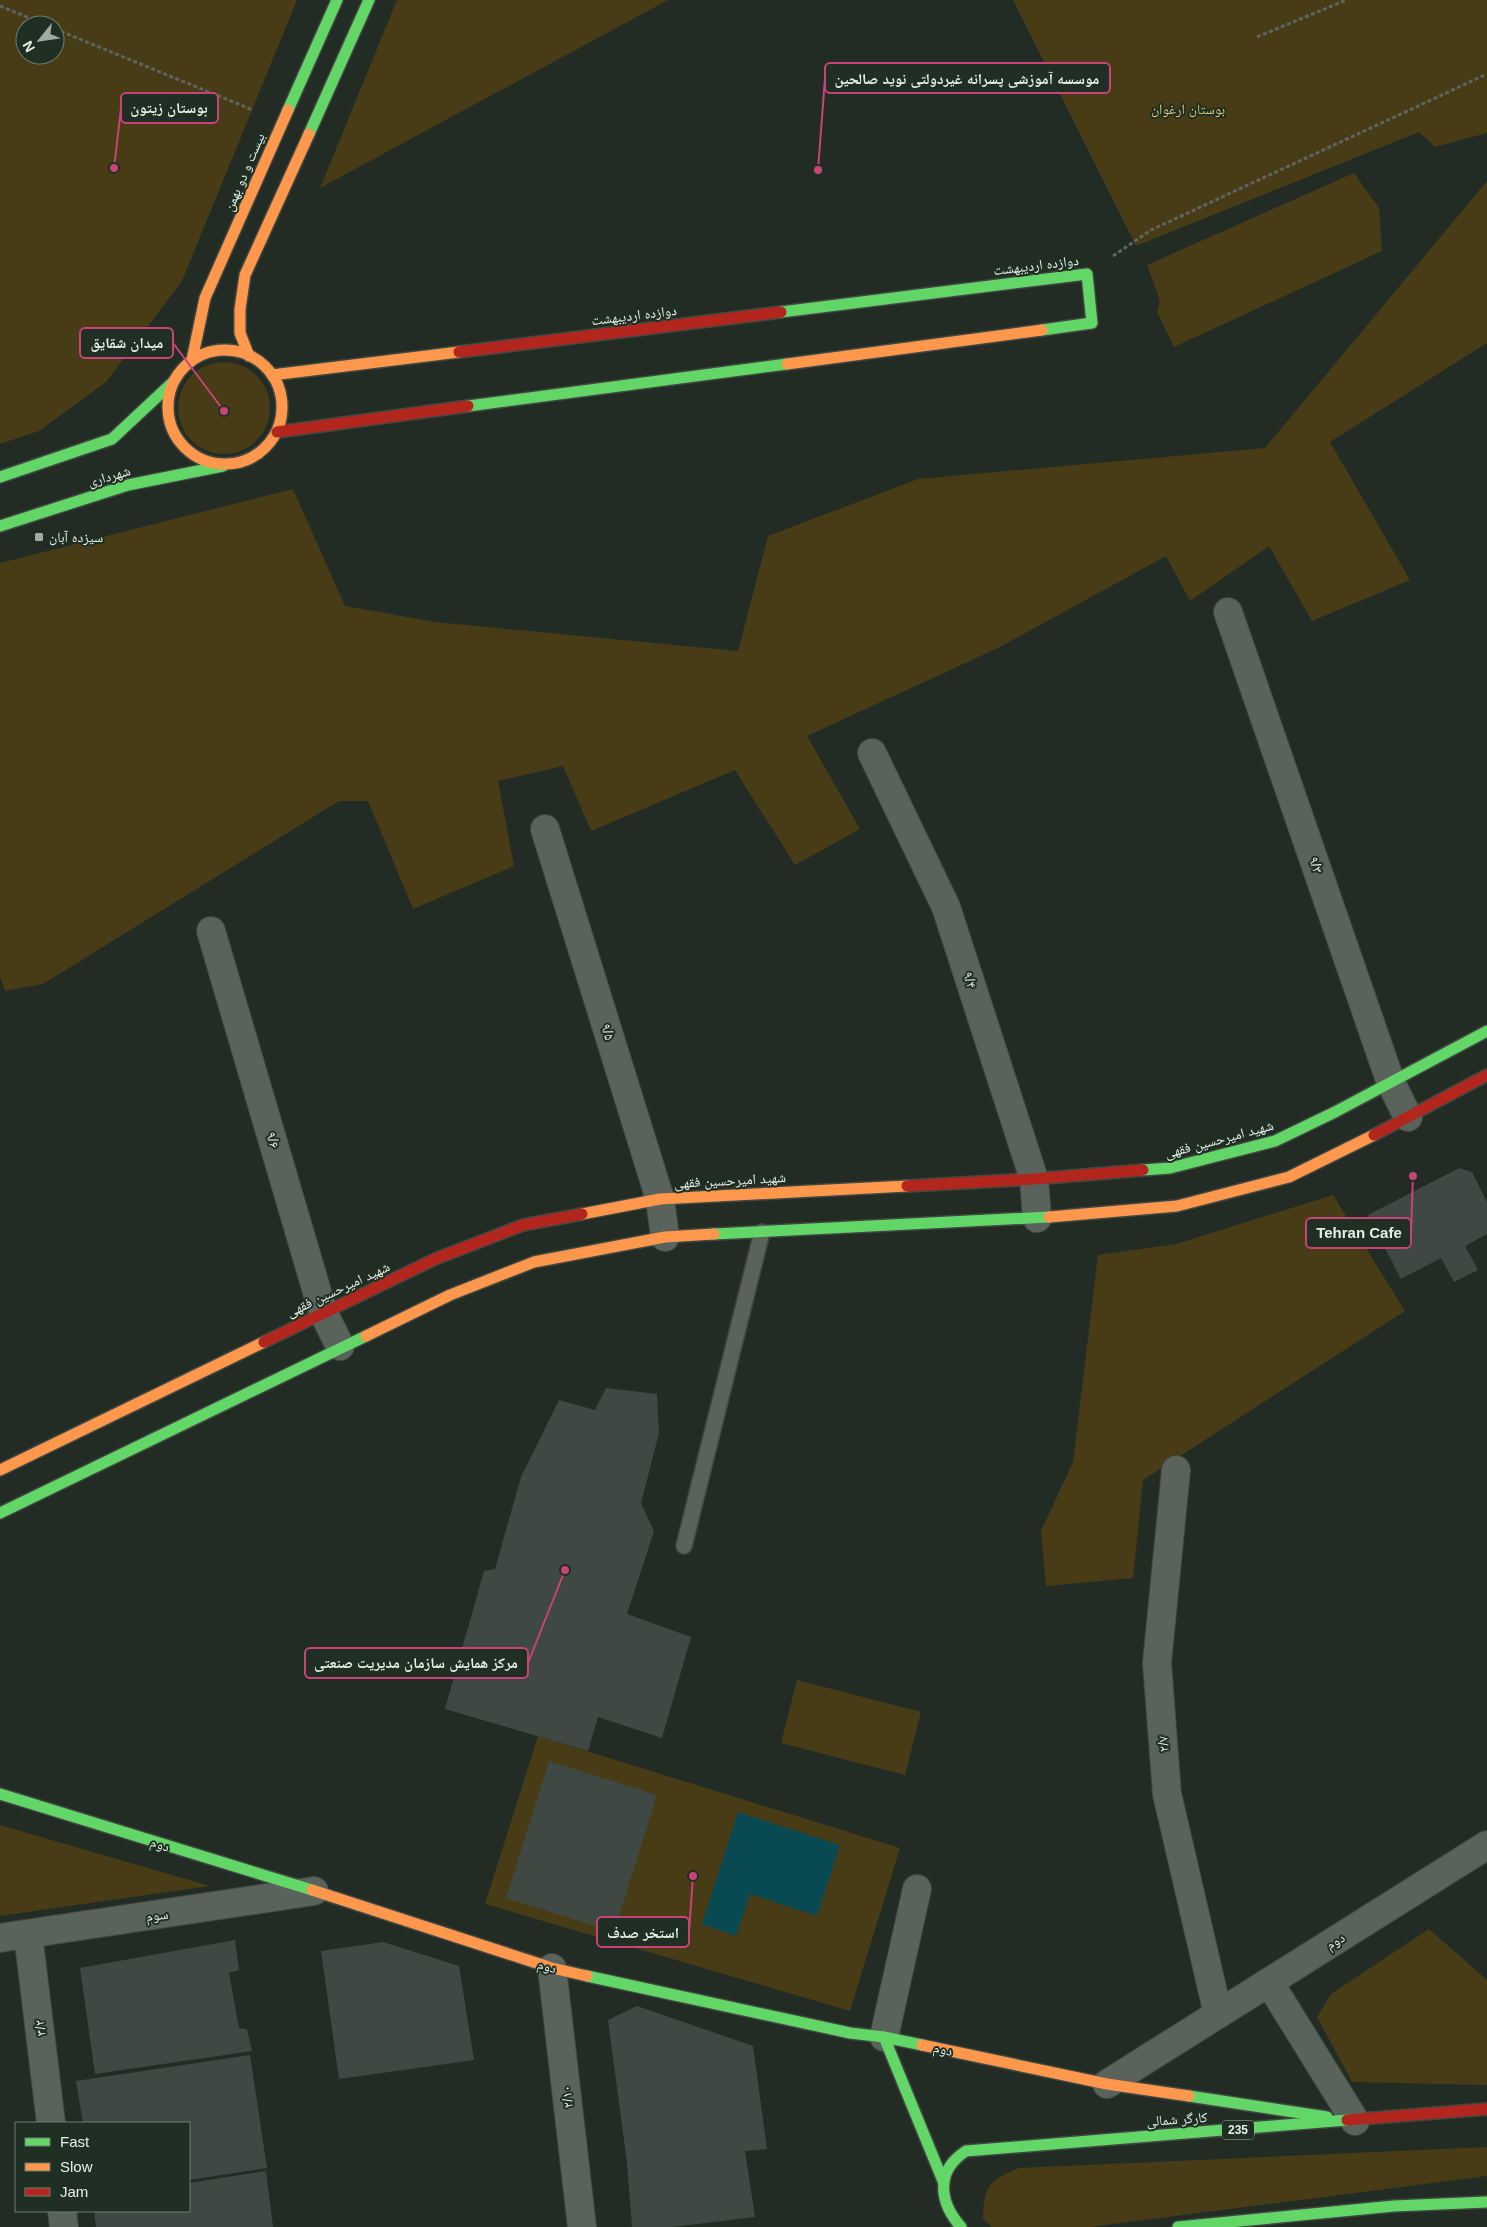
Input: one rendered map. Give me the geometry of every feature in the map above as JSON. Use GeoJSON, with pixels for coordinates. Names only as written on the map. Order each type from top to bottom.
{"type":"FeatureCollection","features":[{"type":"Feature","properties":{"kind":"street","name":"بیست و دو بهمن"},"geometry":{"type":"LineString","coordinates":[[192,360],[205,298],[337,0]]}},
{"type":"Feature","properties":{"kind":"street"},"geometry":{"type":"LineString","coordinates":[[249,356],[240,333],[240,309],[245,275],[369,0]]}},
{"type":"Feature","properties":{"kind":"street","name":"دوازده اردیبهشت"},"geometry":{"type":"LineString","coordinates":[[272,375],[1087,274],[1092,323],[277,432]]}},
{"type":"Feature","properties":{"kind":"street"},"geometry":{"type":"LineString","coordinates":[[0,477],[112,439],[173,382],[181,370],[192,360],[210,352],[230,350],[249,356],[262,364],[272,375],[280,393],[282,413],[277,432],[269,445],[257,455],[244,462],[229,465],[209,462],[191,454],[177,440],[169,422],[167,402],[173,382]]}},
{"type":"Feature","properties":{"kind":"street","name":"شهرداری"},"geometry":{"type":"LineString","coordinates":[[0,526],[128,485],[229,465]]}},
{"type":"Feature","properties":{"kind":"street","name":"۹/۳"},"geometry":{"type":"LineString","coordinates":[[1228,612],[1391,1083],[1408,1117]]}},
{"type":"Feature","properties":{"kind":"street","name":"۹/۴"},"geometry":{"type":"LineString","coordinates":[[872,753],[946,907],[1034,1180],[1037,1218]]}},
{"type":"Feature","properties":{"kind":"street","name":"۹/۵"},"geometry":{"type":"LineString","coordinates":[[545,829],[660,1199],[665,1237]]}},
{"type":"Feature","properties":{"kind":"street","name":"۹/۶"},"geometry":{"type":"LineString","coordinates":[[211,932],[323,1312],[340,1346]]}},
{"type":"Feature","properties":{"kind":"street","name":"شهید امیرحسین فقهی"},"geometry":{"type":"LineString","coordinates":[[0,1470],[435,1259],[523,1225],[660,1199],[1034,1180],[1170,1168],[1275,1141],[1391,1083],[1487,1031]]}},
{"type":"Feature","properties":{"kind":"street"},"geometry":{"type":"LineString","coordinates":[[0,1513],[340,1346],[450,1295],[534,1262],[665,1237],[1037,1218],[1177,1206],[1289,1177],[1487,1075]]}},
{"type":"Feature","properties":{"kind":"street","name":"۲/۷"},"geometry":{"type":"LineString","coordinates":[[1176,1470],[1156,1662],[1167,1794],[1218,2014]]}},
{"type":"Feature","properties":{"kind":"street","name":"دوم"},"geometry":{"type":"LineString","coordinates":[[0,1794],[314,1891],[552,1968],[850,2033],[884,2037],[1107,2084],[1355,2121]]}},
{"type":"Feature","properties":{"kind":"street","name":"دوم"},"geometry":{"type":"LineString","coordinates":[[1107,2084],[1487,1845]]}},
{"type":"Feature","properties":{"kind":"street"},"geometry":{"type":"LineString","coordinates":[[918,1889],[884,2037],[943,2181],[946,2201],[953,2220],[961,2227]]}},
{"type":"Feature","properties":{"kind":"street","name":"سوم"},"geometry":{"type":"LineString","coordinates":[[0,1938],[314,1891]]}},
{"type":"Feature","properties":{"kind":"street","name":"۳/۲"},"geometry":{"type":"LineString","coordinates":[[28,1934],[51,2122]]}},
{"type":"Feature","properties":{"kind":"street","name":"۲/۱۰"},"geometry":{"type":"LineString","coordinates":[[552,1968],[582,2227]]}},
{"type":"Feature","properties":{"kind":"street"},"geometry":{"type":"LineString","coordinates":[[1269,1982],[1355,2121]]}},
{"type":"Feature","properties":{"kind":"street","name":"کارگر شمالی"},"geometry":{"type":"LineString","coordinates":[[943,2181],[950,2164],[966,2150],[1355,2121],[1487,2109]]}},
{"type":"Feature","properties":{"kind":"street"},"geometry":{"type":"LineString","coordinates":[[1178,2227],[1394,2206],[1487,2202]]}},
{"type":"Feature","properties":{"kind":"street"},"geometry":{"type":"LineString","coordinates":[[62,2212],[64,2227]]}},
{"type":"Feature","properties":{"kind":"lane"},"geometry":{"type":"LineString","coordinates":[[684,1546],[762,1232]]}},
{"type":"Feature","properties":{"kind":"path"},"geometry":{"type":"LineString","coordinates":[[1257,37],[1346,0]]}},
{"type":"Feature","properties":{"kind":"path"},"geometry":{"type":"LineString","coordinates":[[0,6],[22,15]]}},
{"type":"Feature","properties":{"kind":"path"},"geometry":{"type":"LineString","coordinates":[[65,33],[282,122]]}},
{"type":"Feature","properties":{"kind":"path"},"geometry":{"type":"LineString","coordinates":[[1087,274],[1151,230],[1487,74]]}},
{"type":"Feature","properties":{"kind":"green space"},"geometry":{"type":"Polygon","coordinates":[[[0,0],[297,0],[182,281],[106,382],[39,431],[0,444],[0,0]]]}},
{"type":"Feature","properties":{"kind":"green space"},"geometry":{"type":"Polygon","coordinates":[[[397,0],[668,0],[320,188],[397,0]]]}},
{"type":"Feature","properties":{"kind":"green space","name":"بوستان ارغوان"},"geometry":{"type":"Polygon","coordinates":[[[1013,0],[1487,0],[1487,133],[1435,147],[1419,132],[1136,246],[1013,0]]]}},
{"type":"Feature","properties":{"kind":"green space"},"geometry":{"type":"Polygon","coordinates":[[[1354,173],[1379,208],[1382,251],[1174,347],[1157,312],[1160,301],[1147,265],[1354,173]]]}},
{"type":"Feature","properties":{"kind":"green space"},"geometry":{"type":"Polygon","coordinates":[[[1487,181],[1487,343],[1330,442],[1410,580],[1312,621],[1269,546],[1190,601],[1166,556],[998,648],[807,736],[860,829],[795,865],[735,770],[591,831],[563,766],[498,781],[514,866],[413,909],[368,801],[339,801],[43,984],[5,991],[0,977],[0,563],[293,489],[345,606],[435,622],[738,651],[768,536],[918,479],[1265,448],[1487,181]]]}},
{"type":"Feature","properties":{"kind":"green space"},"geometry":{"type":"Polygon","coordinates":[[[224,362],[233,363],[250,370],[262,382],[269,399],[269,417],[262,434],[250,446],[233,453],[224,454],[215,453],[198,446],[186,434],[179,417],[178,408],[179,399],[186,382],[198,370],[215,363],[224,362]]]}},
{"type":"Feature","properties":{"kind":"green space"},"geometry":{"type":"Polygon","coordinates":[[[1333,1195],[1405,1311],[1143,1480],[1133,1578],[1046,1586],[1041,1531],[1073,1462],[1098,1255],[1176,1244],[1333,1195]]]}},
{"type":"Feature","properties":{"kind":"green space"},"geometry":{"type":"Polygon","coordinates":[[[797,1680],[921,1712],[905,1775],[781,1743],[797,1680]]]}},
{"type":"Feature","properties":{"kind":"green space"},"geometry":{"type":"Polygon","coordinates":[[[538,1736],[900,1848],[850,2011],[485,1904],[538,1736]]]}},
{"type":"Feature","properties":{"kind":"green space"},"geometry":{"type":"Polygon","coordinates":[[[0,1825],[210,1886],[0,1916],[0,1825]]]}},
{"type":"Feature","properties":{"kind":"green space"},"geometry":{"type":"Polygon","coordinates":[[[1429,1929],[1487,1980],[1487,2085],[1352,2082],[1317,2017],[1331,1994],[1429,1929]]]}},
{"type":"Feature","properties":{"kind":"green space"},"geometry":{"type":"Polygon","coordinates":[[[1487,2147],[1487,2176],[1090,2227],[992,2227],[983,2219],[985,2199],[990,2186],[1000,2176],[1019,2168],[1487,2147]]]}},
{"type":"Feature","properties":{"kind":"water"},"geometry":{"type":"Polygon","coordinates":[[[738,1812],[840,1845],[817,1916],[750,1894],[736,1936],[702,1924],[738,1812]]]}},
{"type":"Feature","properties":{"kind":"building"},"geometry":{"type":"Polygon","coordinates":[[[1459,1168],[1472,1172],[1487,1202],[1487,1234],[1465,1246],[1478,1270],[1454,1282],[1441,1258],[1401,1279],[1368,1215],[1459,1168]]]}},
{"type":"Feature","properties":{"kind":"building"},"geometry":{"type":"Polygon","coordinates":[[[606,1388],[657,1394],[659,1433],[641,1503],[654,1531],[627,1614],[691,1637],[662,1738],[598,1717],[588,1751],[445,1709],[484,1571],[495,1569],[521,1477],[559,1400],[595,1410],[606,1388]]]}},
{"type":"Feature","properties":{"kind":"building"},"geometry":{"type":"Polygon","coordinates":[[[549,1761],[657,1795],[614,1932],[506,1898],[549,1761]]]}},
{"type":"Feature","properties":{"kind":"building"},"geometry":{"type":"Polygon","coordinates":[[[235,1940],[239,1970],[229,1973],[239,2028],[247,2029],[252,2051],[95,2074],[80,1968],[235,1940]]]}},
{"type":"Feature","properties":{"kind":"building"},"geometry":{"type":"Polygon","coordinates":[[[383,1942],[459,1966],[474,2060],[339,2079],[321,1951],[383,1942]]]}},
{"type":"Feature","properties":{"kind":"building"},"geometry":{"type":"Polygon","coordinates":[[[637,2006],[753,2046],[767,2149],[745,2151],[755,2217],[672,2227],[632,2227],[627,2163],[608,2020],[637,2006]]]}},
{"type":"Feature","properties":{"kind":"building"},"geometry":{"type":"Polygon","coordinates":[[[250,2055],[267,2168],[190,2180],[190,2122],[83,2122],[76,2081],[250,2055]]]}},
{"type":"Feature","properties":{"kind":"building"},"geometry":{"type":"Polygon","coordinates":[[[266,2171],[273,2227],[96,2227],[94,2212],[190,2212],[190,2183],[266,2171]]]}},
{"type":"Feature","properties":{"kind":"traffic: fast"},"geometry":{"type":"LineString","coordinates":[[288,110],[337,0]]}},
{"type":"Feature","properties":{"kind":"traffic: fast"},"geometry":{"type":"LineString","coordinates":[[309,134],[369,0]]}},
{"type":"Feature","properties":{"kind":"traffic: fast"},"geometry":{"type":"LineString","coordinates":[[781,312],[1087,274],[1092,323],[1042,330]]}},
{"type":"Feature","properties":{"kind":"traffic: fast"},"geometry":{"type":"LineString","coordinates":[[468,406],[787,364]]}},
{"type":"Feature","properties":{"kind":"traffic: fast"},"geometry":{"type":"LineString","coordinates":[[0,477],[112,439],[173,382]]}},
{"type":"Feature","properties":{"kind":"traffic: fast"},"geometry":{"type":"LineString","coordinates":[[0,526],[128,485],[223,466]]}},
{"type":"Feature","properties":{"kind":"traffic: fast"},"geometry":{"type":"LineString","coordinates":[[1143,1170],[1170,1168],[1275,1141],[1335,1112],[1487,1031]]}},
{"type":"Feature","properties":{"kind":"traffic: fast"},"geometry":{"type":"LineString","coordinates":[[714,1234],[1049,1217]]}},
{"type":"Feature","properties":{"kind":"traffic: fast"},"geometry":{"type":"LineString","coordinates":[[0,1513],[366,1336]]}},
{"type":"Feature","properties":{"kind":"traffic: fast"},"geometry":{"type":"LineString","coordinates":[[0,1794],[312,1890]]}},
{"type":"Feature","properties":{"kind":"traffic: fast"},"geometry":{"type":"LineString","coordinates":[[587,1976],[850,2033],[884,2037],[922,2045]]}},
{"type":"Feature","properties":{"kind":"traffic: fast"},"geometry":{"type":"LineString","coordinates":[[884,2037],[943,2181]]}},
{"type":"Feature","properties":{"kind":"traffic: fast"},"geometry":{"type":"LineString","coordinates":[[1189,2096],[1327,2117]]}},
{"type":"Feature","properties":{"kind":"traffic: fast"},"geometry":{"type":"LineString","coordinates":[[961,2227],[948,2207],[944,2187],[945,2177],[949,2168],[966,2151],[1347,2120]]}},
{"type":"Feature","properties":{"kind":"traffic: fast"},"geometry":{"type":"LineString","coordinates":[[1178,2227],[1394,2206],[1487,2202]]}},
{"type":"Feature","properties":{"kind":"traffic: slow"},"geometry":{"type":"LineString","coordinates":[[192,360],[205,298],[288,110]]}},
{"type":"Feature","properties":{"kind":"traffic: slow"},"geometry":{"type":"LineString","coordinates":[[249,356],[240,333],[240,309],[245,275],[309,134]]}},
{"type":"Feature","properties":{"kind":"traffic: slow"},"geometry":{"type":"LineString","coordinates":[[787,364],[1042,330]]}},
{"type":"Feature","properties":{"kind":"traffic: slow"},"geometry":{"type":"LineString","coordinates":[[225,350],[247,354],[265,367],[278,385],[282,407],[278,429],[265,447],[247,460],[225,464],[203,460],[185,447],[172,429],[168,407],[172,385],[185,367],[203,354],[225,350]]}},
{"type":"Feature","properties":{"kind":"traffic: slow"},"geometry":{"type":"LineString","coordinates":[[272,375],[459,352]]}},
{"type":"Feature","properties":{"kind":"traffic: slow"},"geometry":{"type":"LineString","coordinates":[[1049,1217],[1177,1206],[1289,1177],[1374,1135]]}},
{"type":"Feature","properties":{"kind":"traffic: slow"},"geometry":{"type":"LineString","coordinates":[[582,1214],[660,1199],[907,1186]]}},
{"type":"Feature","properties":{"kind":"traffic: slow"},"geometry":{"type":"LineString","coordinates":[[366,1336],[450,1295],[534,1262],[665,1237],[714,1234]]}},
{"type":"Feature","properties":{"kind":"traffic: slow"},"geometry":{"type":"LineString","coordinates":[[0,1470],[264,1342]]}},
{"type":"Feature","properties":{"kind":"traffic: slow"},"geometry":{"type":"LineString","coordinates":[[312,1890],[552,1968],[587,1976]]}},
{"type":"Feature","properties":{"kind":"traffic: slow"},"geometry":{"type":"LineString","coordinates":[[922,2045],[1107,2084],[1189,2096]]}},
{"type":"Feature","properties":{"kind":"traffic: jam"},"geometry":{"type":"LineString","coordinates":[[459,352],[781,312]]}},
{"type":"Feature","properties":{"kind":"traffic: jam"},"geometry":{"type":"LineString","coordinates":[[277,432],[468,406]]}},
{"type":"Feature","properties":{"kind":"traffic: jam"},"geometry":{"type":"LineString","coordinates":[[1374,1135],[1487,1075]]}},
{"type":"Feature","properties":{"kind":"traffic: jam"},"geometry":{"type":"LineString","coordinates":[[907,1186],[1034,1179],[1143,1170]]}},
{"type":"Feature","properties":{"kind":"traffic: jam"},"geometry":{"type":"LineString","coordinates":[[264,1342],[435,1259],[523,1225],[582,1214]]}},
{"type":"Feature","properties":{"kind":"traffic: jam"},"geometry":{"type":"LineString","coordinates":[[1347,2120],[1487,2109]]}},
{"type":"Feature","properties":{"kind":"place","name":"بوستان زیتون"},"geometry":{"type":"Point","coordinates":[114,168]}},
{"type":"Feature","properties":{"kind":"place","name":"موسسه آموزشی پسرانه غیردولتی نوید صالحین"},"geometry":{"type":"Point","coordinates":[818,170]}},
{"type":"Feature","properties":{"kind":"place","name":"میدان شقایق"},"geometry":{"type":"Point","coordinates":[224,411]}},
{"type":"Feature","properties":{"kind":"place","name":"سیزده آبان"},"geometry":{"type":"Point","coordinates":[39,537]}},
{"type":"Feature","properties":{"kind":"place","name":"Tehran Cafe"},"geometry":{"type":"Point","coordinates":[1413,1176]}},
{"type":"Feature","properties":{"kind":"place","name":"مرکز همایش سازمان مدیریت صنعتی"},"geometry":{"type":"Point","coordinates":[565,1570]}},
{"type":"Feature","properties":{"kind":"place","name":"استخر صدف"},"geometry":{"type":"Point","coordinates":[693,1876]}}]}
